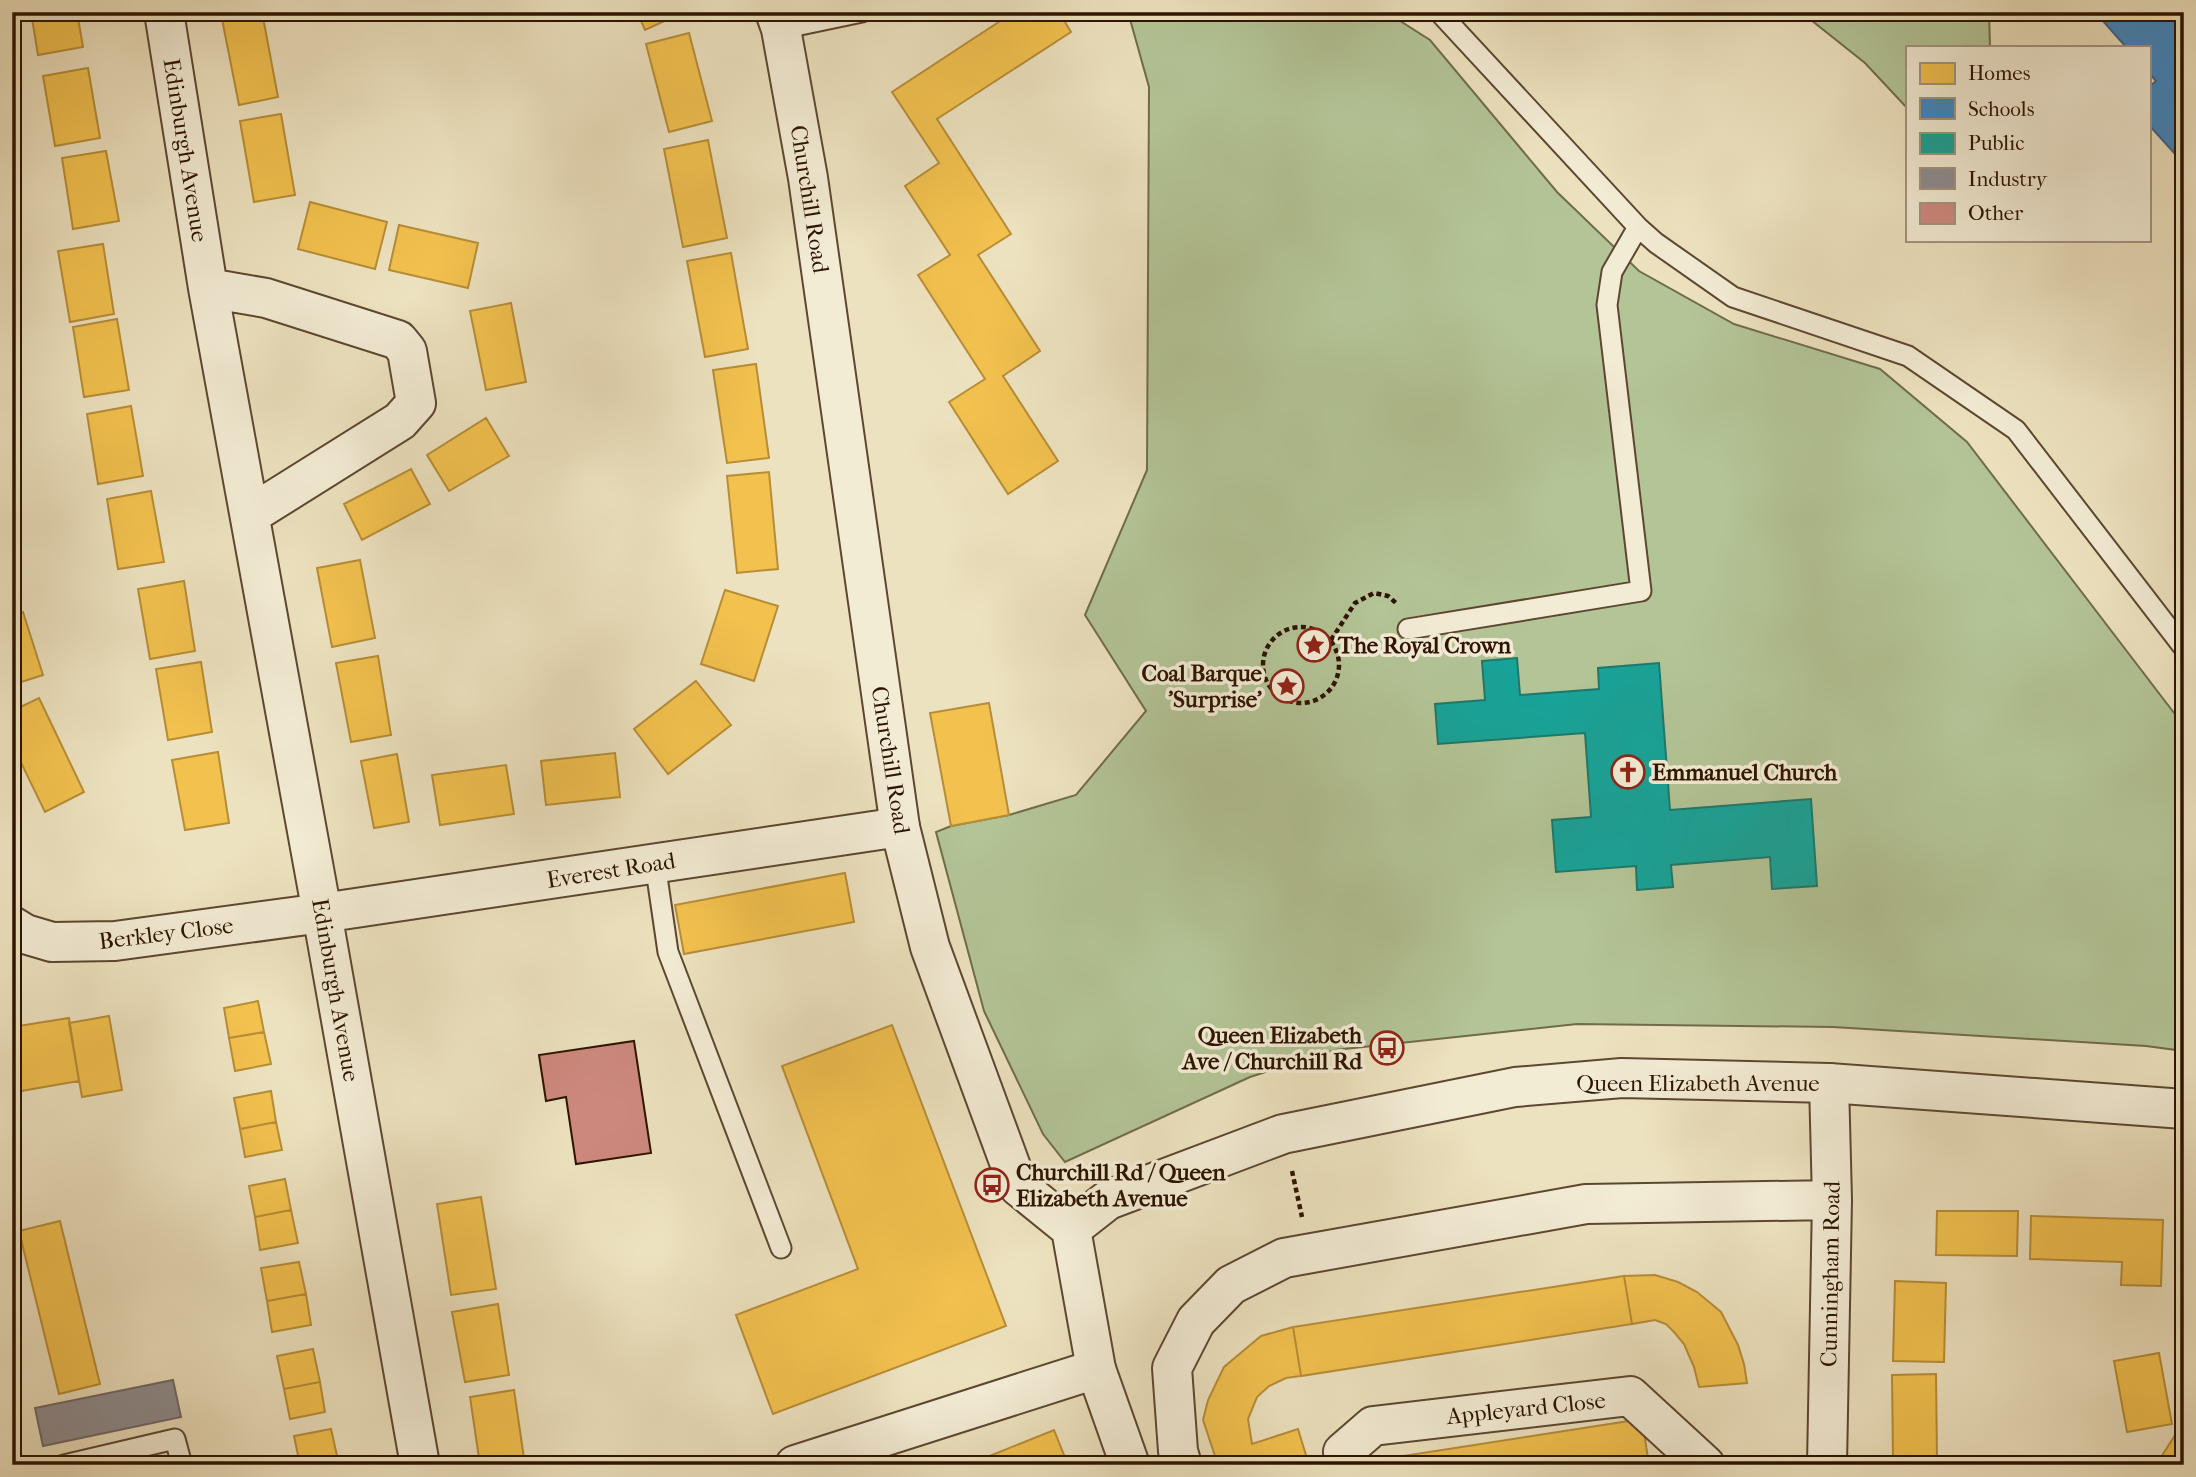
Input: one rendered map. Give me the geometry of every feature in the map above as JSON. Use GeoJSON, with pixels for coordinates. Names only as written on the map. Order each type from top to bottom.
{"type":"FeatureCollection","features":[{"type":"Feature","properties":{"kind":"street","name":"Edinburgh Avenue"},"geometry":{"type":"LineString","coordinates":[[164,12],[208,288],[323,913],[420,1465]]}},
{"type":"Feature","properties":{"kind":"street","name":"Churchill Road"},"geometry":{"type":"LineString","coordinates":[[778,21],[808,178],[900,827],[930,947],[1018,1186],[1071,1229]]}},
{"type":"Feature","properties":{"kind":"street"},"geometry":{"type":"LineString","coordinates":[[208,288],[266,298],[359,327],[398,340],[407,351],[416,403],[400,421],[250,515]]}},
{"type":"Feature","properties":{"kind":"street","name":"Everest Road"},"geometry":{"type":"LineString","coordinates":[[323,913],[900,827]]}},
{"type":"Feature","properties":{"kind":"street","name":"Berkley Close"},"geometry":{"type":"LineString","coordinates":[[12,926],[25,934],[52,942],[115,941],[323,913]]}},
{"type":"Feature","properties":{"kind":"street","name":"Queen Elizabeth Avenue"},"geometry":{"type":"LineString","coordinates":[[1071,1229],[1108,1200],[1283,1134],[1515,1087],[1622,1078],[1829,1083],[2184,1109]]}},
{"type":"Feature","properties":{"kind":"street","name":"Cunningham Road"},"geometry":{"type":"LineString","coordinates":[[1827,1465],[1832,1200],[1829,1083]]}},
{"type":"Feature","properties":{"kind":"street"},"geometry":{"type":"LineString","coordinates":[[1182,1465],[1178,1451],[1172,1368],[1196,1321],[1231,1285],[1284,1258],[1586,1204],[1832,1200]]}},
{"type":"Feature","properties":{"kind":"street"},"geometry":{"type":"LineString","coordinates":[[1071,1229],[1096,1369],[1130,1465]]}},
{"type":"Feature","properties":{"kind":"street"},"geometry":{"type":"LineString","coordinates":[[795,1465],[1096,1369]]}},
{"type":"Feature","properties":{"kind":"street","name":"Appleyard Close"},"geometry":{"type":"LineString","coordinates":[[1346,1465],[1343,1452],[1373,1426],[1630,1396],[1705,1465]]}},
{"type":"Feature","properties":{"kind":"lane"},"geometry":{"type":"LineString","coordinates":[[778,21],[862,12]]}},
{"type":"Feature","properties":{"kind":"lane"},"geometry":{"type":"LineString","coordinates":[[1439,12],[1638,227],[1656,243],[1733,297],[1908,356],[2016,429],[2184,648]]}},
{"type":"Feature","properties":{"kind":"lane"},"geometry":{"type":"LineString","coordinates":[[1408,629],[1641,591],[1607,305],[1612,272],[1638,227]]}},
{"type":"Feature","properties":{"kind":"lane"},"geometry":{"type":"LineString","coordinates":[[655,863],[668,952],[781,1248]]}},
{"type":"Feature","properties":{"kind":"lane"},"geometry":{"type":"LineString","coordinates":[[64,1465],[176,1439],[182,1465]]}},
{"type":"Feature","properties":{"kind":"path"},"geometry":{"type":"LineString","coordinates":[[1331,640],[1356,603],[1374,593],[1388,596],[1399,605],[1404,612],[1408,629]]}},
{"type":"Feature","properties":{"kind":"path"},"geometry":{"type":"LineString","coordinates":[[1300,627],[1317,630],[1331,640],[1338,654],[1339,669],[1335,683],[1326,695],[1312,702],[1297,704],[1270,690],[1263,674],[1264,657],[1271,642],[1283,631],[1300,627]]}},
{"type":"Feature","properties":{"kind":"path"},"geometry":{"type":"LineString","coordinates":[[1283,1134],[1310,1254]]}},
{"type":"Feature","properties":{"kind":"green space"},"geometry":{"type":"Polygon","coordinates":[[[1128,12],[1386,12],[1430,40],[1557,192],[1639,271],[1734,324],[1880,369],[1967,442],[2184,726],[2184,1051],[2146,1046],[1833,1027],[1577,1024],[1335,1050],[1250,1077],[1065,1162],[1043,1134],[984,1011],[936,832],[951,826],[1009,815],[1076,795],[1146,711],[1085,615],[1147,470],[1149,87],[1128,12]]]}},
{"type":"Feature","properties":{"kind":"green space"},"geometry":{"type":"Polygon","coordinates":[[[1801,12],[1989,12],[1990,46],[1906,46],[1906,107],[1865,63],[1801,12]]]}},
{"type":"Feature","properties":{"kind":"building: Homes"},"geometry":{"type":"Polygon","coordinates":[[[31,12],[77,12],[83,47],[38,55],[31,12]]]}},
{"type":"Feature","properties":{"kind":"building: Homes"},"geometry":{"type":"Polygon","coordinates":[[[262,12],[278,97],[239,105],[222,19],[262,12]]]}},
{"type":"Feature","properties":{"kind":"building: Homes"},"geometry":{"type":"Polygon","coordinates":[[[637,12],[684,12],[645,30],[637,12]]]}},
{"type":"Feature","properties":{"kind":"building: Homes"},"geometry":{"type":"Polygon","coordinates":[[[1014,12],[1059,12],[1071,32],[937,119],[1011,234],[978,255],[1040,351],[1003,376],[1058,461],[1008,494],[949,402],[985,379],[918,275],[950,255],[905,186],[939,163],[892,92],[1014,12]]]}},
{"type":"Feature","properties":{"kind":"building: Homes"},"geometry":{"type":"Polygon","coordinates":[[[689,33],[712,121],[669,132],[646,44],[689,33]]]}},
{"type":"Feature","properties":{"kind":"building: Homes"},"geometry":{"type":"Polygon","coordinates":[[[88,68],[100,138],[55,146],[43,76],[88,68]]]}},
{"type":"Feature","properties":{"kind":"building: Homes"},"geometry":{"type":"Polygon","coordinates":[[[281,114],[295,195],[254,202],[240,121],[281,114]]]}},
{"type":"Feature","properties":{"kind":"building: Homes"},"geometry":{"type":"Polygon","coordinates":[[[708,140],[727,238],[683,247],[664,149],[708,140]]]}},
{"type":"Feature","properties":{"kind":"building: Homes"},"geometry":{"type":"Polygon","coordinates":[[[106,151],[119,221],[73,229],[62,158],[106,151]]]}},
{"type":"Feature","properties":{"kind":"building: Homes"},"geometry":{"type":"Polygon","coordinates":[[[310,202],[387,222],[375,269],[298,249],[310,202]]]}},
{"type":"Feature","properties":{"kind":"building: Homes"},"geometry":{"type":"Polygon","coordinates":[[[399,225],[478,243],[468,288],[389,270],[399,225]]]}},
{"type":"Feature","properties":{"kind":"building: Homes"},"geometry":{"type":"Polygon","coordinates":[[[103,244],[114,314],[70,322],[58,251],[103,244]]]}},
{"type":"Feature","properties":{"kind":"building: Homes"},"geometry":{"type":"Polygon","coordinates":[[[731,253],[748,349],[705,357],[687,261],[731,253]]]}},
{"type":"Feature","properties":{"kind":"building: Homes"},"geometry":{"type":"Polygon","coordinates":[[[511,303],[526,382],[486,390],[470,311],[511,303]]]}},
{"type":"Feature","properties":{"kind":"building: Homes"},"geometry":{"type":"Polygon","coordinates":[[[117,319],[129,390],[84,397],[73,327],[117,319]]]}},
{"type":"Feature","properties":{"kind":"building: Homes"},"geometry":{"type":"Polygon","coordinates":[[[756,364],[769,458],[727,463],[713,370],[756,364]]]}},
{"type":"Feature","properties":{"kind":"building: Homes"},"geometry":{"type":"Polygon","coordinates":[[[131,406],[143,476],[98,484],[87,414],[131,406]]]}},
{"type":"Feature","properties":{"kind":"building: Homes"},"geometry":{"type":"Polygon","coordinates":[[[486,418],[509,456],[449,491],[427,455],[486,418]]]}},
{"type":"Feature","properties":{"kind":"building: Homes"},"geometry":{"type":"Polygon","coordinates":[[[411,469],[430,504],[362,540],[344,504],[411,469]]]}},
{"type":"Feature","properties":{"kind":"building: Homes"},"geometry":{"type":"Polygon","coordinates":[[[769,472],[778,569],[737,573],[727,476],[769,472]]]}},
{"type":"Feature","properties":{"kind":"building: Homes"},"geometry":{"type":"Polygon","coordinates":[[[151,491],[164,562],[118,569],[107,499],[151,491]]]}},
{"type":"Feature","properties":{"kind":"building: Homes"},"geometry":{"type":"Polygon","coordinates":[[[360,560],[375,638],[332,647],[317,568],[360,560]]]}},
{"type":"Feature","properties":{"kind":"building: Homes"},"geometry":{"type":"Polygon","coordinates":[[[184,581],[195,651],[150,659],[138,589],[184,581]]]}},
{"type":"Feature","properties":{"kind":"building: Homes"},"geometry":{"type":"Polygon","coordinates":[[[725,590],[778,606],[754,681],[701,664],[725,590]]]}},
{"type":"Feature","properties":{"kind":"building: Homes"},"geometry":{"type":"Polygon","coordinates":[[[23,612],[43,675],[12,685],[12,616],[23,612]]]}},
{"type":"Feature","properties":{"kind":"building: Homes"},"geometry":{"type":"Polygon","coordinates":[[[378,656],[391,735],[351,742],[336,663],[378,656]]]}},
{"type":"Feature","properties":{"kind":"building: Homes"},"geometry":{"type":"Polygon","coordinates":[[[201,662],[212,732],[168,740],[156,669],[201,662]]]}},
{"type":"Feature","properties":{"kind":"building: Homes"},"geometry":{"type":"Polygon","coordinates":[[[696,681],[731,725],[668,774],[634,729],[696,681]]]}},
{"type":"Feature","properties":{"kind":"building: Homes"},"geometry":{"type":"Polygon","coordinates":[[[39,698],[84,792],[45,812],[12,744],[12,711],[39,698]]]}},
{"type":"Feature","properties":{"kind":"building: Homes"},"geometry":{"type":"Polygon","coordinates":[[[989,703],[1009,815],[951,826],[930,713],[989,703]]]}},
{"type":"Feature","properties":{"kind":"building: Homes"},"geometry":{"type":"Polygon","coordinates":[[[218,752],[229,823],[185,830],[172,760],[218,752]]]}},
{"type":"Feature","properties":{"kind":"building: Homes"},"geometry":{"type":"Polygon","coordinates":[[[615,753],[620,797],[546,805],[541,761],[615,753]]]}},
{"type":"Feature","properties":{"kind":"building: Homes"},"geometry":{"type":"Polygon","coordinates":[[[397,754],[409,822],[374,828],[361,761],[397,754]]]}},
{"type":"Feature","properties":{"kind":"building: Homes"},"geometry":{"type":"Polygon","coordinates":[[[506,765],[514,814],[440,825],[432,775],[506,765]]]}},
{"type":"Feature","properties":{"kind":"building: Homes"},"geometry":{"type":"Polygon","coordinates":[[[845,873],[854,922],[684,954],[675,905],[845,873]]]}},
{"type":"Feature","properties":{"kind":"building: Homes"},"geometry":{"type":"Polygon","coordinates":[[[258,1001],[264,1032],[229,1038],[224,1008],[258,1001]]]}},
{"type":"Feature","properties":{"kind":"building: Homes"},"geometry":{"type":"Polygon","coordinates":[[[109,1016],[122,1090],[82,1097],[69,1023],[109,1016]]]}},
{"type":"Feature","properties":{"kind":"building: Homes"},"geometry":{"type":"Polygon","coordinates":[[[69,1018],[79,1081],[21,1091],[12,1027],[69,1018]]]}},
{"type":"Feature","properties":{"kind":"building: Homes"},"geometry":{"type":"Polygon","coordinates":[[[892,1025],[1006,1326],[773,1414],[736,1315],[858,1269],[782,1066],[892,1025]]]}},
{"type":"Feature","properties":{"kind":"building: Homes"},"geometry":{"type":"Polygon","coordinates":[[[264,1032],[271,1064],[235,1071],[229,1038],[264,1032]]]}},
{"type":"Feature","properties":{"kind":"building: Homes"},"geometry":{"type":"Polygon","coordinates":[[[271,1091],[276,1122],[240,1129],[234,1098],[271,1091]]]}},
{"type":"Feature","properties":{"kind":"building: Homes"},"geometry":{"type":"Polygon","coordinates":[[[276,1122],[282,1150],[245,1157],[240,1129],[276,1122]]]}},
{"type":"Feature","properties":{"kind":"building: Homes"},"geometry":{"type":"Polygon","coordinates":[[[12,1179],[21,1216],[12,1218],[12,1179]]]}},
{"type":"Feature","properties":{"kind":"building: Homes"},"geometry":{"type":"Polygon","coordinates":[[[285,1179],[291,1210],[255,1217],[249,1186],[285,1179]]]}},
{"type":"Feature","properties":{"kind":"building: Homes"},"geometry":{"type":"Polygon","coordinates":[[[481,1197],[496,1289],[451,1295],[437,1204],[481,1197]]]}},
{"type":"Feature","properties":{"kind":"building: Homes"},"geometry":{"type":"Polygon","coordinates":[[[291,1210],[298,1243],[260,1250],[255,1217],[291,1210]]]}},
{"type":"Feature","properties":{"kind":"building: Homes"},"geometry":{"type":"Polygon","coordinates":[[[1937,1211],[2018,1211],[2017,1256],[1936,1255],[1937,1211]]]}},
{"type":"Feature","properties":{"kind":"building: Homes"},"geometry":{"type":"Polygon","coordinates":[[[2031,1216],[2163,1220],[2161,1286],[2121,1285],[2122,1262],[2030,1259],[2031,1216]]]}},
{"type":"Feature","properties":{"kind":"building: Homes"},"geometry":{"type":"Polygon","coordinates":[[[60,1221],[100,1384],[59,1394],[19,1231],[60,1221]]]}},
{"type":"Feature","properties":{"kind":"building: Homes"},"geometry":{"type":"Polygon","coordinates":[[[299,1262],[306,1294],[267,1301],[261,1268],[299,1262]]]}},
{"type":"Feature","properties":{"kind":"building: Homes"},"geometry":{"type":"Polygon","coordinates":[[[1655,1275],[1678,1282],[1697,1292],[1721,1312],[1738,1345],[1747,1383],[1699,1387],[1684,1344],[1666,1324],[1655,1320],[1632,1324],[1624,1276],[1655,1275]]]}},
{"type":"Feature","properties":{"kind":"building: Homes"},"geometry":{"type":"Polygon","coordinates":[[[1624,1276],[1632,1324],[1301,1376],[1293,1327],[1624,1276]]]}},
{"type":"Feature","properties":{"kind":"building: Homes"},"geometry":{"type":"Polygon","coordinates":[[[1895,1281],[1946,1283],[1944,1362],[1893,1361],[1895,1281]]]}},
{"type":"Feature","properties":{"kind":"building: Homes"},"geometry":{"type":"Polygon","coordinates":[[[306,1294],[311,1325],[272,1332],[267,1301],[306,1294]]]}},
{"type":"Feature","properties":{"kind":"building: Homes"},"geometry":{"type":"Polygon","coordinates":[[[498,1304],[509,1375],[465,1382],[452,1312],[498,1304]]]}},
{"type":"Feature","properties":{"kind":"building: Homes"},"geometry":{"type":"Polygon","coordinates":[[[1293,1327],[1301,1376],[1286,1378],[1269,1386],[1257,1397],[1248,1419],[1252,1444],[1298,1429],[1309,1465],[1218,1465],[1203,1420],[1208,1400],[1224,1367],[1261,1336],[1293,1327]]]}},
{"type":"Feature","properties":{"kind":"building: Homes"},"geometry":{"type":"Polygon","coordinates":[[[313,1349],[320,1382],[284,1389],[277,1356],[313,1349]]]}},
{"type":"Feature","properties":{"kind":"building: Homes"},"geometry":{"type":"Polygon","coordinates":[[[2159,1353],[2172,1424],[2127,1432],[2114,1361],[2159,1353]]]}},
{"type":"Feature","properties":{"kind":"building: Homes"},"geometry":{"type":"Polygon","coordinates":[[[1936,1374],[1937,1458],[1893,1458],[1892,1375],[1936,1374]]]}},
{"type":"Feature","properties":{"kind":"building: Homes"},"geometry":{"type":"Polygon","coordinates":[[[320,1382],[325,1412],[290,1419],[284,1389],[320,1382]]]}},
{"type":"Feature","properties":{"kind":"building: Homes"},"geometry":{"type":"Polygon","coordinates":[[[514,1390],[525,1465],[480,1465],[470,1397],[514,1390]]]}},
{"type":"Feature","properties":{"kind":"building: Homes"},"geometry":{"type":"Polygon","coordinates":[[[1642,1419],[1649,1465],[1378,1465],[1377,1460],[1642,1419]]]}},
{"type":"Feature","properties":{"kind":"building: Homes"},"geometry":{"type":"Polygon","coordinates":[[[331,1429],[338,1460],[300,1465],[294,1436],[331,1429]]]}},
{"type":"Feature","properties":{"kind":"building: Homes"},"geometry":{"type":"Polygon","coordinates":[[[1054,1430],[1068,1465],[984,1465],[982,1459],[1054,1430]]]}},
{"type":"Feature","properties":{"kind":"building: Homes"},"geometry":{"type":"Polygon","coordinates":[[[2177,1432],[2184,1436],[2184,1465],[2156,1465],[2177,1432]]]}},
{"type":"Feature","properties":{"kind":"building: Homes"},"geometry":{"type":"Polygon","coordinates":[[[338,1460],[339,1465],[315,1465],[338,1460]]]}},
{"type":"Feature","properties":{"kind":"building: Schools"},"geometry":{"type":"Polygon","coordinates":[[[2095,12],[2184,12],[2184,164],[2150,126],[2150,86],[2156,81],[2150,74],[2150,46],[2125,46],[2095,12]]]}},
{"type":"Feature","properties":{"kind":"building: Public","name":"Emmanuel Church"},"geometry":{"type":"Polygon","coordinates":[[[1517,658],[1520,695],[1599,689],[1598,668],[1659,663],[1670,810],[1811,799],[1817,886],[1772,889],[1770,857],[1671,865],[1673,887],[1637,890],[1636,866],[1556,872],[1552,820],[1591,817],[1585,733],[1438,744],[1435,704],[1485,700],[1482,661],[1517,658]]]}},
{"type":"Feature","properties":{"kind":"building: Industry"},"geometry":{"type":"Polygon","coordinates":[[[173,1380],[181,1417],[43,1446],[35,1408],[173,1380]]]}},
{"type":"Feature","properties":{"kind":"building: Other"},"geometry":{"type":"Polygon","coordinates":[[[634,1041],[651,1153],[576,1164],[566,1097],[546,1101],[539,1055],[634,1041]]]}},
{"type":"Feature","properties":{"kind":"place","name":"The Royal Crown"},"geometry":{"type":"Point","coordinates":[1314,645]}},
{"type":"Feature","properties":{"kind":"place","name":"Coal Barque 'Surprise'"},"geometry":{"type":"Point","coordinates":[1287,686]}},
{"type":"Feature","properties":{"kind":"place","name":"Emmanuel Church"},"geometry":{"type":"Point","coordinates":[1628,772]}},
{"type":"Feature","properties":{"kind":"place","name":"Queen Elizabeth Ave / Churchill Rd"},"geometry":{"type":"Point","coordinates":[1387,1048]}},
{"type":"Feature","properties":{"kind":"place","name":"Churchill Rd / Queen Elizabeth Avenue"},"geometry":{"type":"Point","coordinates":[992,1185]}}]}
